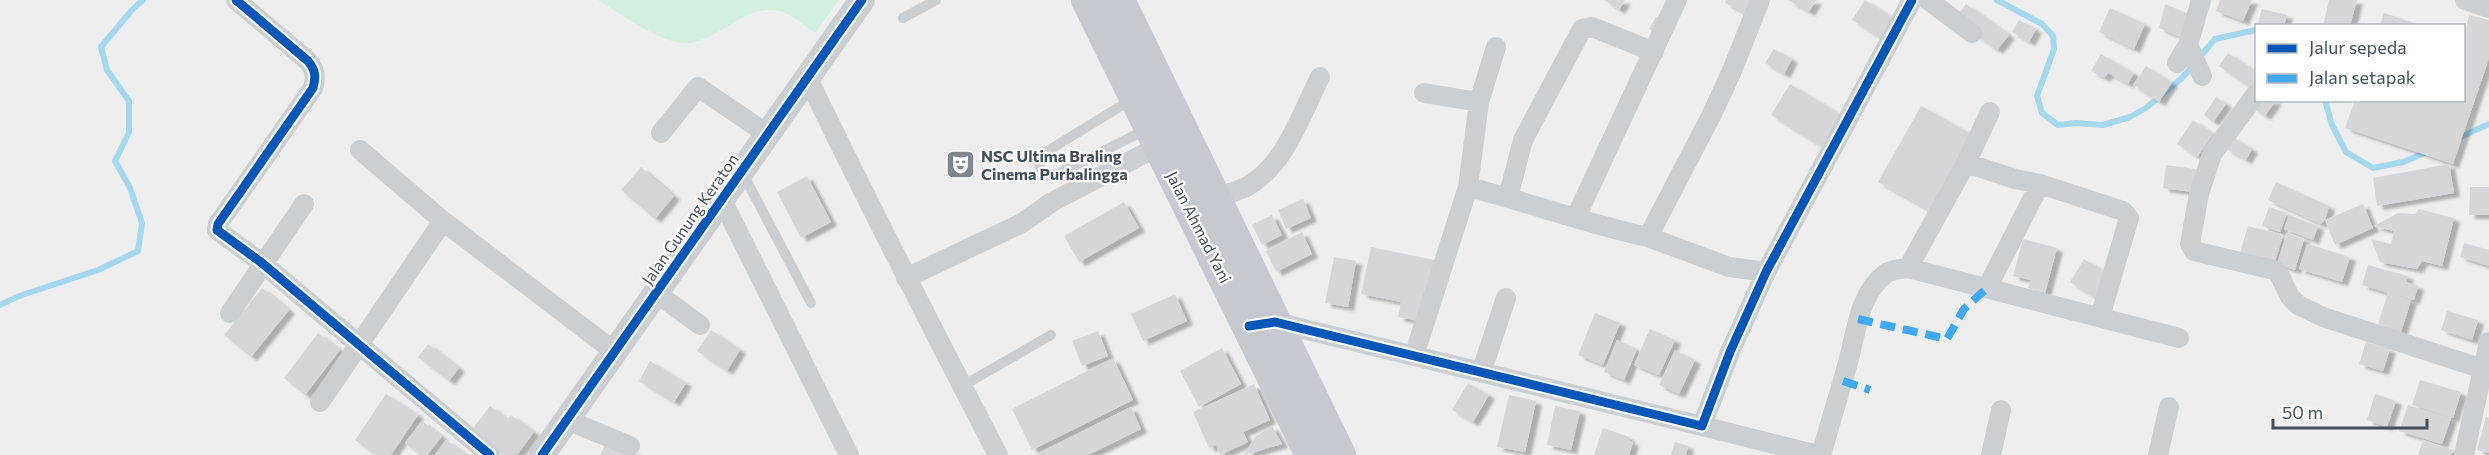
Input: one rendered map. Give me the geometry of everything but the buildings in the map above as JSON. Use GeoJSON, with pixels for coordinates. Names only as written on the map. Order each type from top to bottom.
{"type":"FeatureCollection","features":[{"type":"Feature","properties":{"kind":"main road","name":"Jalan Ahmad Yani"},"geometry":{"type":"LineString","coordinates":[[1087,0],[1147,90]]}},
{"type":"Feature","properties":{"kind":"main road","name":"Jalan Ahmad Yani"},"geometry":{"type":"LineString","coordinates":[[1127,5],[1147,90],[1161,126],[1262,324],[1340,455]]}},
{"type":"Feature","properties":{"kind":"main road","name":"Jalan Ahmad Yani"},"geometry":{"type":"LineString","coordinates":[[1161,126],[1215,198],[1311,455]]}},
{"type":"Feature","properties":{"kind":"street"},"geometry":{"type":"LineString","coordinates":[[236,0],[308,61],[315,73],[313,88],[217,227],[219,233],[262,263],[490,455]]}},
{"type":"Feature","properties":{"kind":"street","name":"Jalan Gunung Keraton"},"geometry":{"type":"LineString","coordinates":[[542,455],[862,0]]}},
{"type":"Feature","properties":{"kind":"street"},"geometry":{"type":"LineString","coordinates":[[1576,217],[1677,0]]}},
{"type":"Feature","properties":{"kind":"street"},"geometry":{"type":"LineString","coordinates":[[1648,237],[1711,116],[1760,0]]}},
{"type":"Feature","properties":{"kind":"street"},"geometry":{"type":"LineString","coordinates":[[1702,426],[1730,352],[1766,272],[1912,0]]}},
{"type":"Feature","properties":{"kind":"street"},"geometry":{"type":"LineString","coordinates":[[1928,0],[1972,33]]}},
{"type":"Feature","properties":{"kind":"street"},"geometry":{"type":"LineString","coordinates":[[2191,61],[2201,0]]}},
{"type":"Feature","properties":{"kind":"street"},"geometry":{"type":"LineString","coordinates":[[2465,0],[2489,8]]}},
{"type":"Feature","properties":{"kind":"street"},"geometry":{"type":"LineString","coordinates":[[1508,197],[1523,140],[1582,29],[1592,27],[1654,52]]}},
{"type":"Feature","properties":{"kind":"street"},"geometry":{"type":"LineString","coordinates":[[1414,356],[1468,187],[1479,102],[1496,47]]}},
{"type":"Feature","properties":{"kind":"street"},"geometry":{"type":"LineString","coordinates":[[1215,198],[1246,186],[1271,168],[1285,148],[1320,77]]}},
{"type":"Feature","properties":{"kind":"street"},"geometry":{"type":"LineString","coordinates":[[807,78],[906,278],[998,455]]}},
{"type":"Feature","properties":{"kind":"street"},"geometry":{"type":"LineString","coordinates":[[661,133],[698,87],[767,134]]}},
{"type":"Feature","properties":{"kind":"street"},"geometry":{"type":"LineString","coordinates":[[1424,93],[1479,102]]}},
{"type":"Feature","properties":{"kind":"street"},"geometry":{"type":"LineString","coordinates":[[2255,95],[2212,154],[2199,194],[2190,244],[2194,251],[2274,270],[2279,274],[2290,297],[2298,305],[2323,317],[2483,369]]}},
{"type":"Feature","properties":{"kind":"street"},"geometry":{"type":"LineString","coordinates":[[1908,268],[1966,163],[1990,112]]}},
{"type":"Feature","properties":{"kind":"street"},"geometry":{"type":"LineString","coordinates":[[906,278],[1022,224],[1161,126]]}},
{"type":"Feature","properties":{"kind":"street"},"geometry":{"type":"LineString","coordinates":[[360,150],[443,221],[615,352]]}},
{"type":"Feature","properties":{"kind":"street"},"geometry":{"type":"LineString","coordinates":[[1966,163],[2124,211],[2129,218],[2100,317]]}},
{"type":"Feature","properties":{"kind":"street"},"geometry":{"type":"LineString","coordinates":[[1987,288],[2040,184]]}},
{"type":"Feature","properties":{"kind":"street"},"geometry":{"type":"LineString","coordinates":[[1468,187],[1576,217],[1602,227],[1648,237],[1728,267],[1766,272]]}},
{"type":"Feature","properties":{"kind":"street"},"geometry":{"type":"LineString","coordinates":[[722,200],[849,455]]}},
{"type":"Feature","properties":{"kind":"street"},"geometry":{"type":"LineString","coordinates":[[230,313],[304,204]]}},
{"type":"Feature","properties":{"kind":"street"},"geometry":{"type":"LineString","coordinates":[[320,402],[443,221]]}},
{"type":"Feature","properties":{"kind":"street"},"geometry":{"type":"LineString","coordinates":[[1262,324],[1414,356],[1820,455],[1850,356],[1858,319],[1869,295],[1883,275],[1890,271],[1908,268],[2179,339]]}},
{"type":"Feature","properties":{"kind":"street"},"geometry":{"type":"LineString","coordinates":[[656,292],[700,325]]}},
{"type":"Feature","properties":{"kind":"street"},"geometry":{"type":"LineString","coordinates":[[1481,373],[1506,298]]}},
{"type":"Feature","properties":{"kind":"street"},"geometry":{"type":"LineString","coordinates":[[2464,455],[2489,342]]}},
{"type":"Feature","properties":{"kind":"street"},"geometry":{"type":"LineString","coordinates":[[2158,455],[2169,407]]}},
{"type":"Feature","properties":{"kind":"street"},"geometry":{"type":"LineString","coordinates":[[1991,455],[2001,410]]}},
{"type":"Feature","properties":{"kind":"street"},"geometry":{"type":"LineString","coordinates":[[567,420],[630,446]]}},
{"type":"Feature","properties":{"kind":"lane"},"geometry":{"type":"LineString","coordinates":[[903,18],[936,0]]}},
{"type":"Feature","properties":{"kind":"lane"},"geometry":{"type":"LineString","coordinates":[[1147,90],[1041,155],[1038,162],[1040,168],[1045,174],[1054,176],[1161,126]]}},
{"type":"Feature","properties":{"kind":"lane"},"geometry":{"type":"LineString","coordinates":[[741,172],[811,303]]}},
{"type":"Feature","properties":{"kind":"lane"},"geometry":{"type":"LineString","coordinates":[[963,385],[1051,335]]}},
{"type":"Feature","properties":{"kind":"green space"},"geometry":{"type":"Polygon","coordinates":[[[598,0],[839,0],[815,33],[788,15],[779,11],[767,10],[744,17],[701,40],[679,43],[655,34],[598,0]]]}},
{"type":"Feature","properties":{"kind":"waterway"},"geometry":{"type":"LineString","coordinates":[[0,305],[19,296],[98,270],[138,251],[142,223],[130,188],[115,161],[129,132],[129,101],[107,70],[101,47],[143,0]]}},
{"type":"Feature","properties":{"kind":"waterway"},"geometry":{"type":"LineString","coordinates":[[1997,0],[2042,24],[2053,36],[2054,49],[2037,96],[2042,113],[2058,125],[2076,123],[2103,125],[2130,117],[2146,108],[2182,78],[2215,39],[2255,30]]}},
{"type":"Feature","properties":{"kind":"waterway"},"geometry":{"type":"LineString","coordinates":[[2326,102],[2332,125],[2346,152],[2373,168],[2403,162],[2429,151]]}},
{"type":"Feature","properties":{"kind":"waterway"},"geometry":{"type":"LineString","coordinates":[[2458,138],[2489,124]]}},
{"type":"Feature","properties":{"kind":"marked path"},"geometry":{"type":"LineString","coordinates":[[1858,319],[1947,339],[1964,309],[1987,288]]}},
{"type":"Feature","properties":{"kind":"marked path"},"geometry":{"type":"LineString","coordinates":[[1843,381],[1870,390]]}},
{"type":"Feature","properties":{"kind":"cycle path"},"geometry":{"type":"LineString","coordinates":[[236,0],[308,61],[313,68],[315,81],[313,88],[218,224],[217,230],[262,263],[490,455]]}},
{"type":"Feature","properties":{"kind":"cycle path"},"geometry":{"type":"LineString","coordinates":[[542,455],[862,0]]}},
{"type":"Feature","properties":{"kind":"cycle path"},"geometry":{"type":"LineString","coordinates":[[1249,326],[1275,322],[1702,426],[1730,352],[1766,272],[1912,0]]}},
{"type":"Feature","properties":{"kind":"place","name":"NSC Ultima Braling Cinema Purbalingga"},"geometry":{"type":"Point","coordinates":[960,165]}}]}
